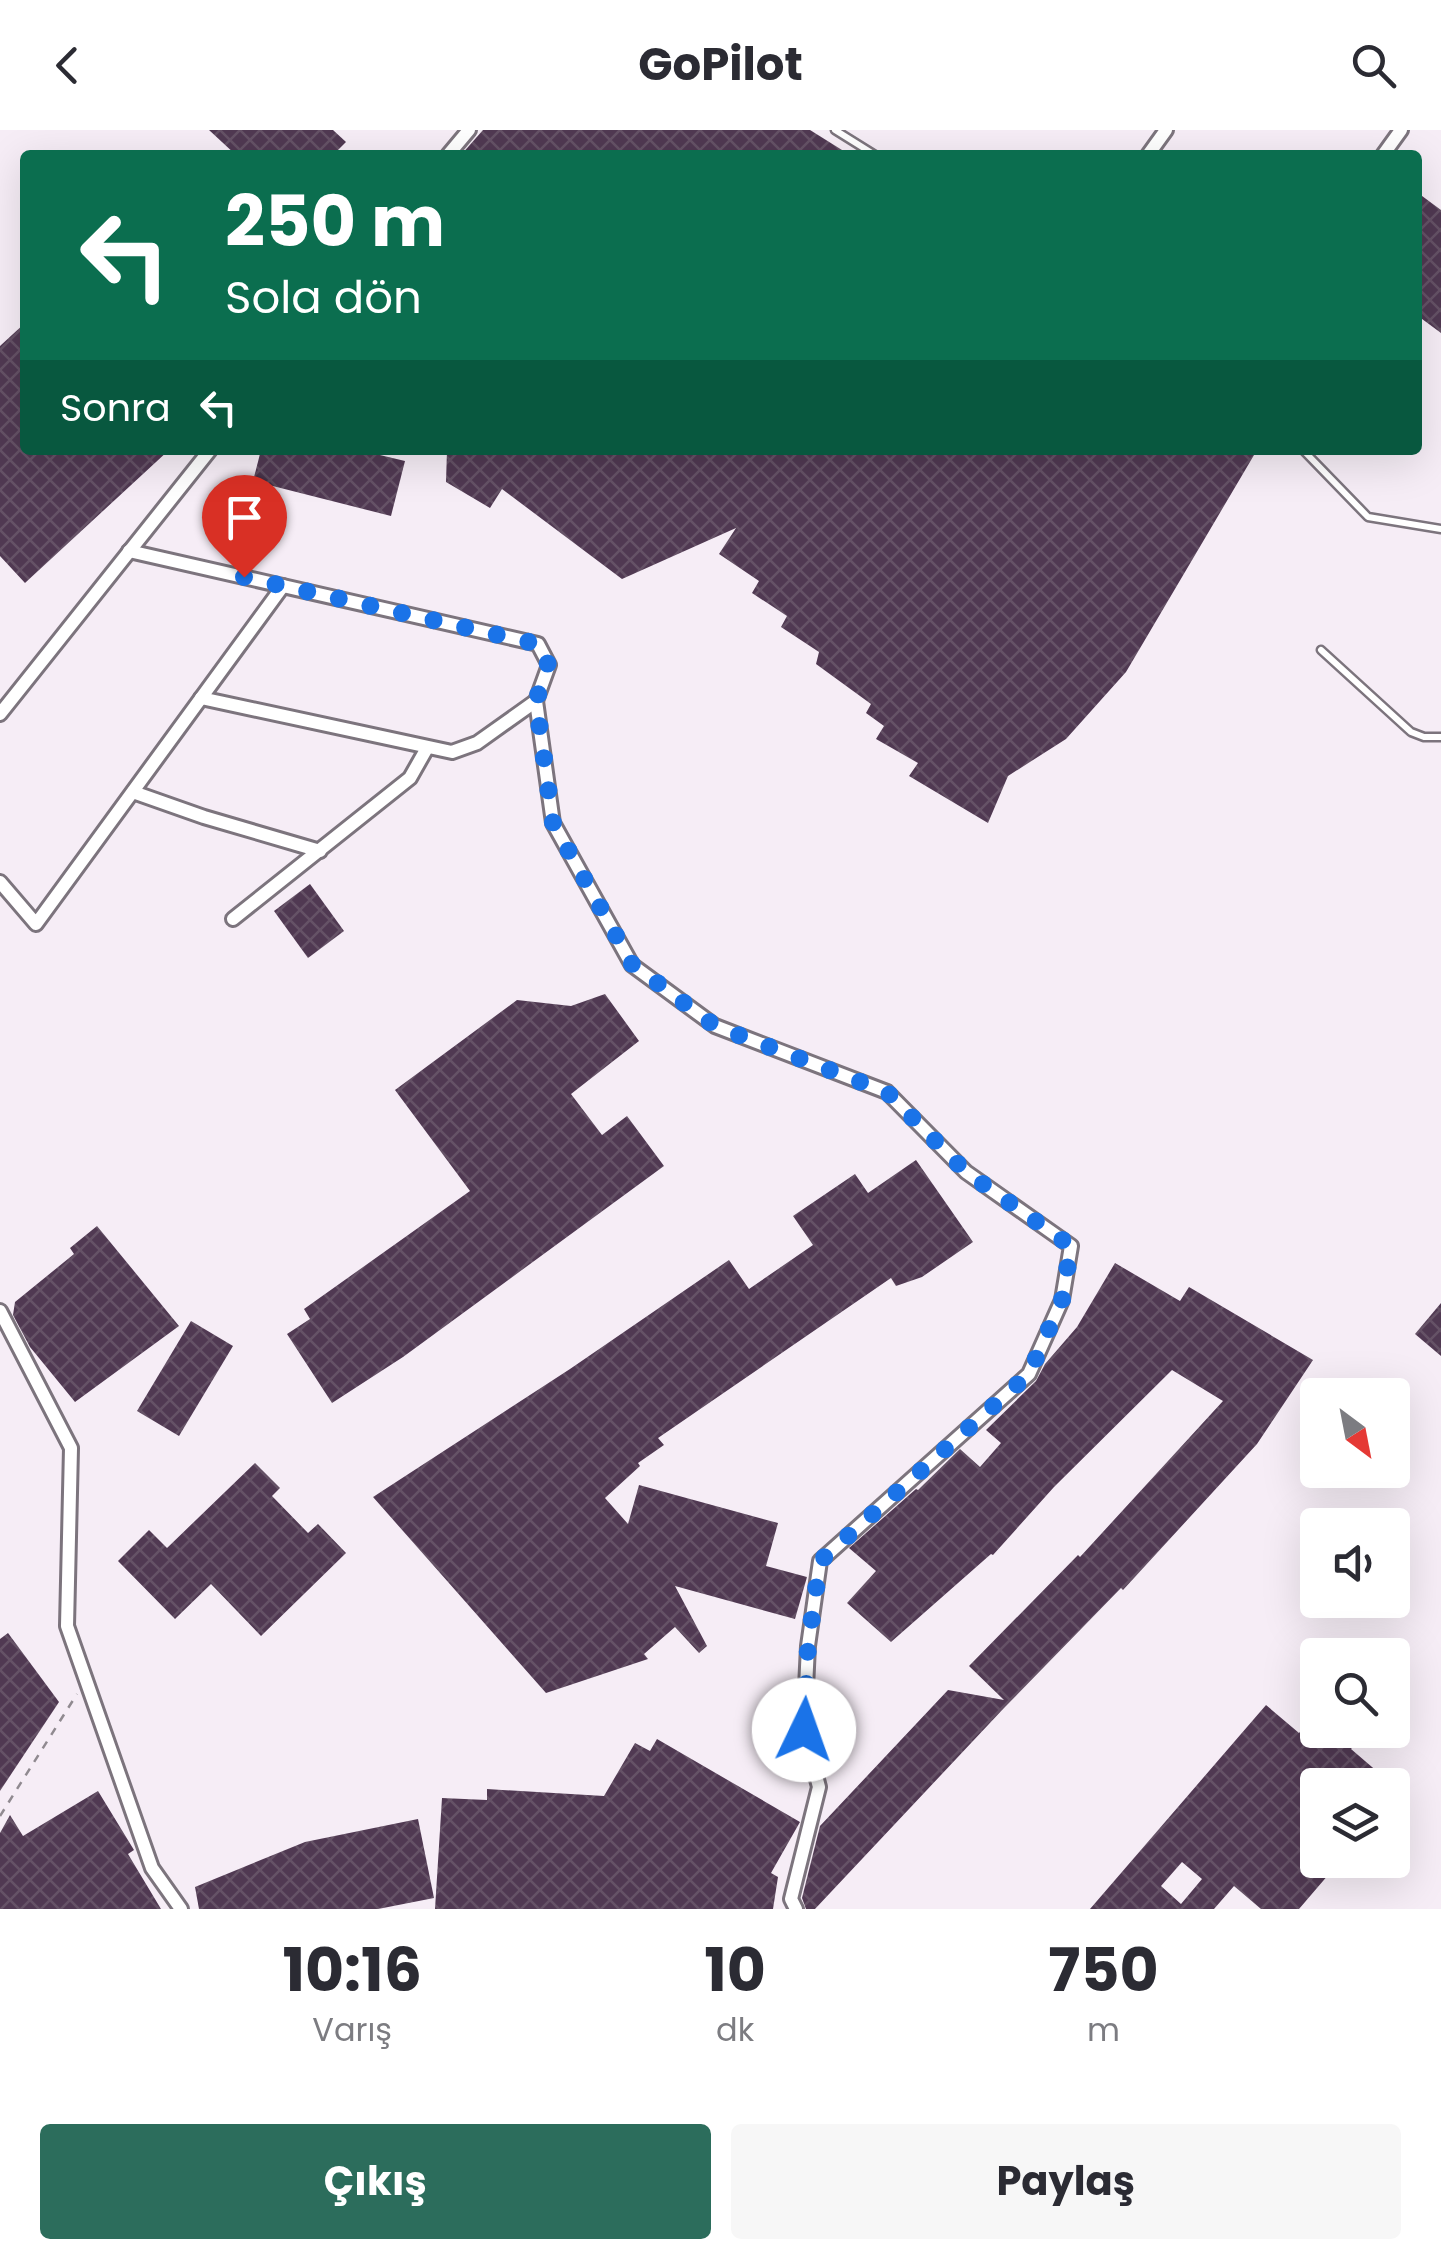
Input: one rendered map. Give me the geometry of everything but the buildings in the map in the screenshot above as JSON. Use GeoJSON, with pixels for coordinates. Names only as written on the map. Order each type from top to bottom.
{"type":"FeatureCollection","features":[{"type":"Feature","properties":{"kind":"street"},"geometry":{"type":"LineString","coordinates":[[452,150],[468,130]]}},
{"type":"Feature","properties":{"kind":"street"},"geometry":{"type":"LineString","coordinates":[[0,714],[206,455]]}},
{"type":"Feature","properties":{"kind":"street"},"geometry":{"type":"LineString","coordinates":[[128,551],[538,644],[548,665],[536,701],[553,823],[632,964],[715,1026],[887,1092],[966,1172],[1071,1246],[1062,1300],[1029,1374],[820,1561],[808,1646],[804,1730],[820,1787],[792,1899],[796,1909]]}},
{"type":"Feature","properties":{"kind":"street"},"geometry":{"type":"LineString","coordinates":[[0,882],[36,924],[283,586]]}},
{"type":"Feature","properties":{"kind":"street"},"geometry":{"type":"LineString","coordinates":[[201,698],[452,752],[469,748],[536,701]]}},
{"type":"Feature","properties":{"kind":"street"},"geometry":{"type":"LineString","coordinates":[[233,919],[410,778],[427,748]]}},
{"type":"Feature","properties":{"kind":"street"},"geometry":{"type":"LineString","coordinates":[[133,792],[320,851]]}},
{"type":"Feature","properties":{"kind":"street"},"geometry":{"type":"LineString","coordinates":[[0,1311],[71,1448],[67,1626],[152,1868],[181,1909]]}},
{"type":"Feature","properties":{"kind":"lane"},"geometry":{"type":"LineString","coordinates":[[835,130],[867,150]]}},
{"type":"Feature","properties":{"kind":"lane"},"geometry":{"type":"LineString","coordinates":[[1309,455],[1368,517],[1441,529]]}},
{"type":"Feature","properties":{"kind":"lane"},"geometry":{"type":"LineString","coordinates":[[1321,650],[1411,732],[1441,737]]}},
{"type":"Feature","properties":{"kind":"path"},"geometry":{"type":"LineString","coordinates":[[0,1816],[86,1680]]}},
{"type":"Feature","properties":{"kind":"route"},"geometry":{"type":"LineString","coordinates":[[244,577],[538,644],[548,665],[536,701],[553,823],[632,964],[715,1026],[887,1092],[966,1172],[1071,1246],[1062,1300],[1029,1374],[820,1561],[808,1646],[804,1730]]}}]}
